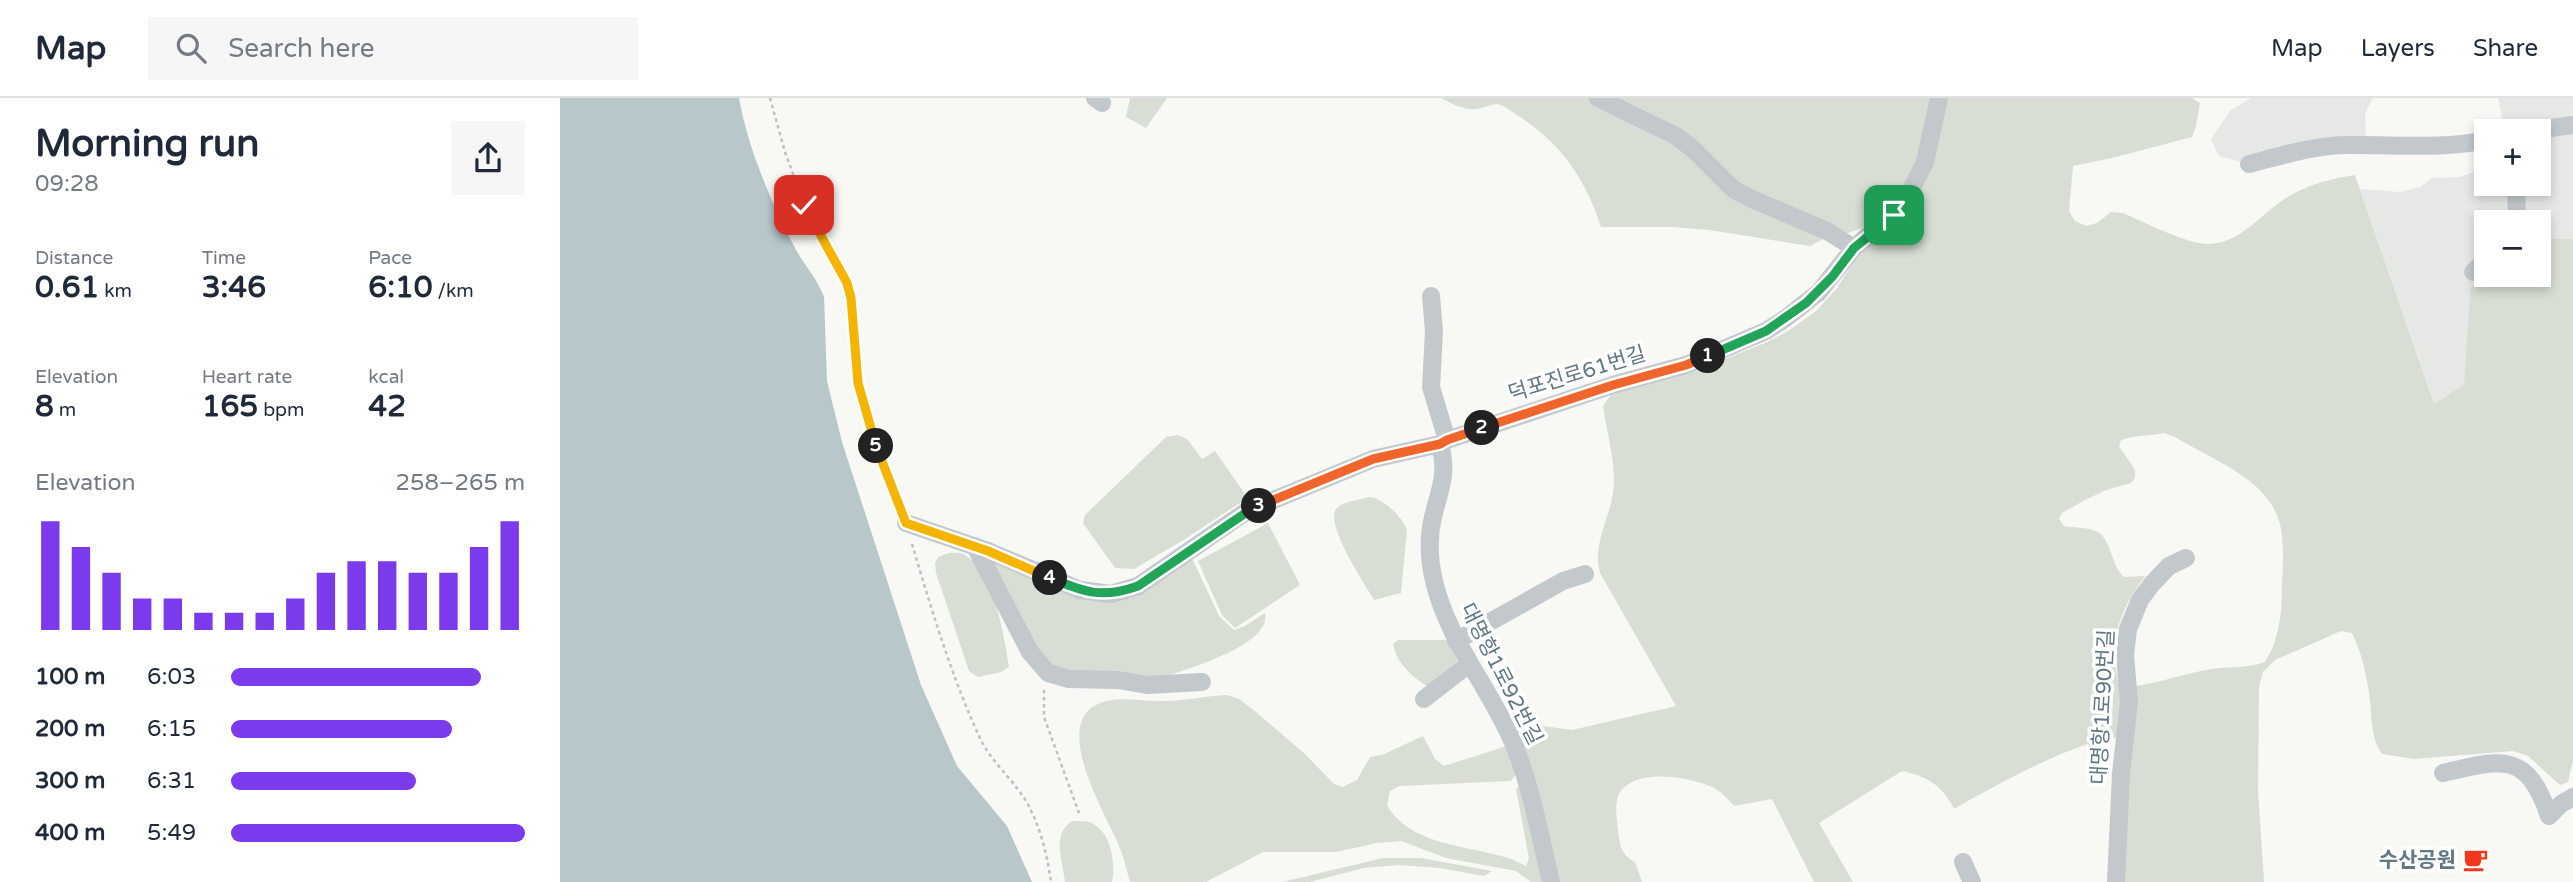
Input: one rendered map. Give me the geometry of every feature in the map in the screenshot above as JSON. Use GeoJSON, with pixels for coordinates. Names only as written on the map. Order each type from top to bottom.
{"type":"FeatureCollection","features":[{"type":"Feature","properties":{"kind":"street"},"geometry":{"type":"LineString","coordinates":[[1598,98],[1676,136],[1733,189],[1752,200],[1827,231],[1854,248]]}},
{"type":"Feature","properties":{"kind":"street","name":"덕포진로61번길"},"geometry":{"type":"LineString","coordinates":[[906,523],[975,547],[1080,590],[1111,594],[1138,586],[1247,512],[1373,459],[1443,442],[1613,385],[1686,365],[1766,331],[1786,318],[1819,292],[1854,248],[1894,215],[1912,189],[1925,162],[1939,98]]}},
{"type":"Feature","properties":{"kind":"street"},"geometry":{"type":"LineString","coordinates":[[2551,128],[2573,125]]}},
{"type":"Feature","properties":{"kind":"street"},"geometry":{"type":"LineString","coordinates":[[2249,164],[2322,147],[2446,146],[2474,142]]}},
{"type":"Feature","properties":{"kind":"street","name":"대명항1로92번길"},"geometry":{"type":"LineString","coordinates":[[1431,296],[1434,331],[1431,387],[1443,442],[1445,474],[1431,530],[1431,564],[1440,601],[1456,641],[1511,738],[1522,768],[1551,882]]}},
{"type":"Feature","properties":{"kind":"street"},"geometry":{"type":"LineString","coordinates":[[975,547],[1030,652],[1048,673],[1069,679],[1118,680],[1147,685],[1202,682]]}},
{"type":"Feature","properties":{"kind":"street","name":"대명항1로90번길"},"geometry":{"type":"LineString","coordinates":[[2116,882],[2121,774],[2129,702],[2125,655],[2128,629],[2140,600],[2151,585],[2169,566],[2186,558]]}},
{"type":"Feature","properties":{"kind":"street"},"geometry":{"type":"LineString","coordinates":[[1456,641],[1563,581],[1585,574]]}},
{"type":"Feature","properties":{"kind":"street"},"geometry":{"type":"LineString","coordinates":[[1424,699],[1469,664]]}},
{"type":"Feature","properties":{"kind":"street"},"geometry":{"type":"LineString","coordinates":[[2443,773],[2494,764],[2522,769],[2537,786],[2549,816],[2561,803],[2573,797]]}},
{"type":"Feature","properties":{"kind":"street"},"geometry":{"type":"LineString","coordinates":[[1963,862],[1972,882]]}},
{"type":"Feature","properties":{"kind":"path"},"geometry":{"type":"LineString","coordinates":[[770,98],[804,205],[847,283],[853,319],[855,367],[863,405],[906,523],[945,645],[978,735],[995,764],[1028,806],[1041,834],[1051,882]]}},
{"type":"Feature","properties":{"kind":"path"},"geometry":{"type":"LineString","coordinates":[[1048,673],[1044,692],[1044,717],[1079,813]]}},
{"type":"Feature","properties":{"kind":"shaded area"},"geometry":{"type":"Polygon","coordinates":[[[560,98],[739,98],[748,136],[768,192],[794,246],[824,297],[827,381],[842,442],[921,685],[957,766],[1007,826],[1032,882],[560,882],[560,98]]]}},
{"type":"Feature","properties":{"kind":"shaded area"},"geometry":{"type":"Polygon","coordinates":[[[1130,98],[1167,98],[1146,128],[1126,117],[1130,98]]]}},
{"type":"Feature","properties":{"kind":"shaded area"},"geometry":{"type":"Polygon","coordinates":[[[1441,98],[1934,98],[1909,187],[1872,224],[1848,233],[1838,231],[1810,246],[1709,230],[1601,227],[1588,194],[1571,164],[1535,128],[1500,105],[1470,109],[1441,98]]]}},
{"type":"Feature","properties":{"kind":"shaded area"},"geometry":{"type":"Polygon","coordinates":[[[1945,98],[2192,98],[2200,103],[2192,137],[2073,166],[2069,211],[2075,221],[2086,226],[2097,223],[2111,212],[2123,213],[2190,241],[2210,244],[2231,239],[2300,190],[2355,175],[2434,404],[2464,384],[2470,289],[2474,285],[2474,287],[2551,287],[2551,238],[2573,239],[2573,761],[2568,782],[2560,785],[2528,756],[2513,751],[2414,759],[2382,754],[2373,733],[2368,685],[2361,654],[2352,633],[2341,631],[2275,660],[2263,672],[2259,687],[2258,790],[2264,882],[2123,882],[2126,787],[2134,737],[2115,737],[2042,762],[1954,809],[1945,794],[1933,783],[1902,771],[1819,823],[1853,882],[1814,882],[1772,799],[1734,806],[1717,790],[1700,783],[1661,776],[1636,780],[1619,794],[1616,812],[1622,849],[1635,862],[1642,882],[1556,882],[1516,737],[1517,727],[1522,723],[1572,730],[1676,706],[1600,573],[1598,553],[1614,483],[1613,461],[1603,406],[1611,395],[1687,374],[1788,331],[1815,312],[1837,288],[1860,252],[1893,225],[1945,98]],[[2164,433],[2121,440],[2119,446],[2135,470],[2135,478],[2131,483],[2106,490],[2085,500],[2062,513],[2059,519],[2064,526],[2091,529],[2103,536],[2116,567],[2124,577],[2145,576],[2128,602],[2118,628],[2115,656],[2120,687],[2152,683],[2206,670],[2250,666],[2265,662],[2270,653],[2277,634],[2281,604],[2281,529],[2276,512],[2266,497],[2254,484],[2223,463],[2164,433]]]}},
{"type":"Feature","properties":{"kind":"shaded area"},"geometry":{"type":"Polygon","coordinates":[[[2251,98],[2373,98],[2365,113],[2366,143],[2249,164],[2219,156],[2211,139],[2230,111],[2251,98]]]}},
{"type":"Feature","properties":{"kind":"shaded area"},"geometry":{"type":"Polygon","coordinates":[[[2498,98],[2573,98],[2573,239],[2551,238],[2551,210],[2474,210],[2474,286],[2470,290],[2464,384],[2434,404],[2360,189],[2400,192],[2420,187],[2432,178],[2460,177],[2474,172],[2474,196],[2551,196],[2551,119],[2502,119],[2498,98]]]}},
{"type":"Feature","properties":{"kind":"shaded area"},"geometry":{"type":"Polygon","coordinates":[[[1177,435],[1187,439],[1202,459],[1215,451],[1245,494],[1243,501],[1134,569],[1115,568],[1083,523],[1085,515],[1166,437],[1177,435]]]}},
{"type":"Feature","properties":{"kind":"shaded area"},"geometry":{"type":"Polygon","coordinates":[[[1369,497],[1391,508],[1407,529],[1401,593],[1374,600],[1340,538],[1334,514],[1341,505],[1369,497]]]}},
{"type":"Feature","properties":{"kind":"shaded area"},"geometry":{"type":"Polygon","coordinates":[[[1268,523],[1300,585],[1235,628],[1222,615],[1198,561],[1268,523]]]}},
{"type":"Feature","properties":{"kind":"shaded area"},"geometry":{"type":"Polygon","coordinates":[[[949,553],[963,554],[975,564],[991,590],[1001,623],[1009,667],[1001,672],[978,677],[969,671],[936,573],[935,563],[938,557],[949,553]]]}},
{"type":"Feature","properties":{"kind":"shaded area"},"geometry":{"type":"Polygon","coordinates":[[[1191,556],[1219,616],[1234,630],[1265,613],[1264,625],[1256,635],[1227,654],[1153,679],[1063,672],[1044,660],[990,563],[992,558],[1086,598],[1191,556]]]}},
{"type":"Feature","properties":{"kind":"shaded area"},"geometry":{"type":"Polygon","coordinates":[[[1398,640],[1448,640],[1456,654],[1457,662],[1427,686],[1410,674],[1401,663],[1393,644],[1398,640]]]}},
{"type":"Feature","properties":{"kind":"shaded area"},"geometry":{"type":"Polygon","coordinates":[[[1227,695],[1239,699],[1256,712],[1305,754],[1334,784],[1343,787],[1357,780],[1370,757],[1382,755],[1423,736],[1435,759],[1444,766],[1510,745],[1518,771],[1511,781],[1399,786],[1390,791],[1387,806],[1397,819],[1423,836],[1504,857],[1526,866],[1529,858],[1516,789],[1520,785],[1546,882],[1531,882],[1516,871],[1446,858],[1401,841],[1336,852],[1263,852],[1206,882],[1130,882],[1121,851],[1087,774],[1079,732],[1084,715],[1105,701],[1171,701],[1227,695]]]}},
{"type":"Feature","properties":{"kind":"shaded area"},"geometry":{"type":"Polygon","coordinates":[[[1072,821],[1089,822],[1107,839],[1112,856],[1112,882],[1065,882],[1060,841],[1062,833],[1072,821]]]}},
{"type":"Feature","properties":{"kind":"shaded area"},"geometry":{"type":"Polygon","coordinates":[[[1383,858],[1421,858],[1492,871],[1484,876],[1440,868],[1399,865],[1364,868],[1310,882],[1282,882],[1383,858]]]}},
{"type":"Feature","properties":{"kind":"place","name":"수산공원"},"geometry":{"type":"Point","coordinates":[2476,860]}},
{"type":"Feature","properties":{"kind":"route"},"geometry":{"type":"LineString","coordinates":[[804,205],[847,283],[853,319],[855,367],[863,405],[906,523],[988,551],[1080,590],[1111,594],[1138,586],[1247,512],[1301,487],[1373,459],[1440,444],[1514,416],[1686,365],[1766,331],[1819,292],[1854,248],[1894,215]]}}]}
